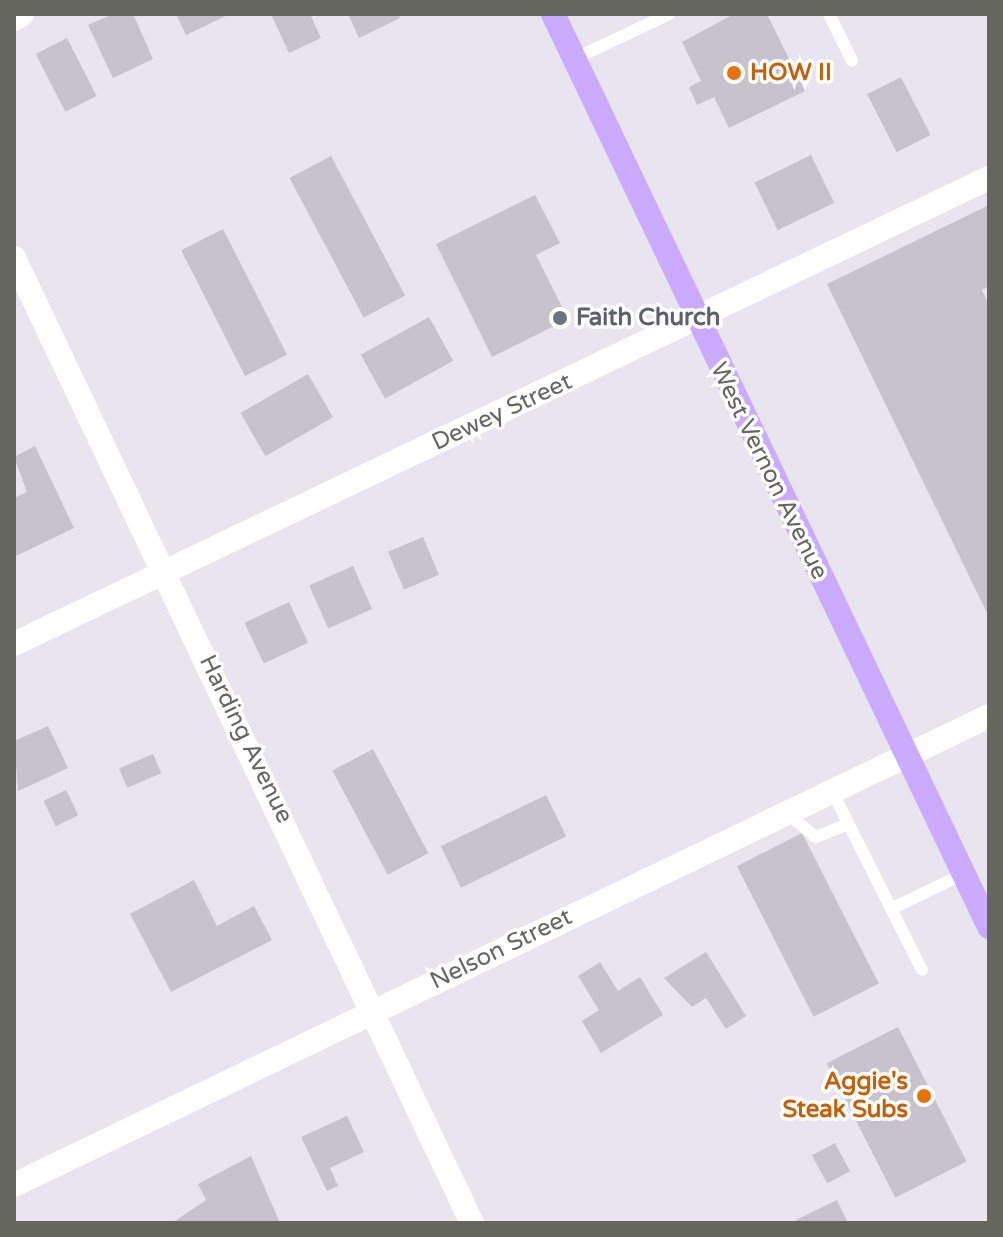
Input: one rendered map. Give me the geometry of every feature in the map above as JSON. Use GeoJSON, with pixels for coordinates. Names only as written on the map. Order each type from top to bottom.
{"type":"FeatureCollection","features":[{"type":"Feature","properties":{"kind":"main road","name":"West Vernon Avenue"},"geometry":{"type":"LineString","coordinates":[[553,14],[989,927]]}},
{"type":"Feature","properties":{"kind":"street"},"geometry":{"type":"LineString","coordinates":[[14,19],[22,14]]}},
{"type":"Feature","properties":{"kind":"street","name":"Dewey Street"},"geometry":{"type":"LineString","coordinates":[[14,644],[989,178]]}},
{"type":"Feature","properties":{"kind":"street","name":"Harding Avenue"},"geometry":{"type":"LineString","coordinates":[[14,258],[375,1009],[472,1223]]}},
{"type":"Feature","properties":{"kind":"street","name":"Nelson Street"},"geometry":{"type":"LineString","coordinates":[[14,1185],[989,716]]}},
{"type":"Feature","properties":{"kind":"lane"},"geometry":{"type":"LineString","coordinates":[[574,59],[669,14]]}},
{"type":"Feature","properties":{"kind":"lane"},"geometry":{"type":"LineString","coordinates":[[829,14],[852,61]]}},
{"type":"Feature","properties":{"kind":"lane"},"geometry":{"type":"LineString","coordinates":[[832,791],[922,970]]}},
{"type":"Feature","properties":{"kind":"lane"},"geometry":{"type":"LineString","coordinates":[[787,813],[816,837],[849,824]]}},
{"type":"Feature","properties":{"kind":"lane"},"geometry":{"type":"LineString","coordinates":[[891,909],[963,874]]}},
{"type":"Feature","properties":{"kind":"building"},"geometry":{"type":"Polygon","coordinates":[[[113,14],[133,14],[153,59],[113,78],[88,25],[113,14]]]}},
{"type":"Feature","properties":{"kind":"building"},"geometry":{"type":"Polygon","coordinates":[[[176,14],[230,14],[186,35],[176,14]]]}},
{"type":"Feature","properties":{"kind":"building"},"geometry":{"type":"Polygon","coordinates":[[[271,14],[310,14],[321,38],[289,53],[271,14]]]}},
{"type":"Feature","properties":{"kind":"building"},"geometry":{"type":"Polygon","coordinates":[[[348,14],[398,14],[400,18],[359,38],[348,14]]]}},
{"type":"Feature","properties":{"kind":"building"},"geometry":{"type":"Polygon","coordinates":[[[734,14],[767,14],[805,91],[729,128],[714,97],[697,105],[689,87],[701,81],[682,42],[734,14]]]}},
{"type":"Feature","properties":{"kind":"building"},"geometry":{"type":"Polygon","coordinates":[[[67,38],[97,96],[65,112],[36,54],[67,38]]]}},
{"type":"Feature","properties":{"kind":"building"},"geometry":{"type":"Polygon","coordinates":[[[901,77],[931,135],[897,152],[867,94],[901,77]]]}},
{"type":"Feature","properties":{"kind":"building"},"geometry":{"type":"Polygon","coordinates":[[[811,155],[834,203],[778,230],[754,183],[811,155]]]}},
{"type":"Feature","properties":{"kind":"building"},"geometry":{"type":"Polygon","coordinates":[[[331,156],[405,296],[364,318],[290,178],[331,156]]]}},
{"type":"Feature","properties":{"kind":"building"},"geometry":{"type":"Polygon","coordinates":[[[535,195],[560,243],[536,255],[568,319],[492,357],[436,244],[535,195]]]}},
{"type":"Feature","properties":{"kind":"building"},"geometry":{"type":"Polygon","coordinates":[[[989,205],[989,286],[982,290],[989,305],[989,617],[827,284],[989,205]]]}},
{"type":"Feature","properties":{"kind":"building"},"geometry":{"type":"Polygon","coordinates":[[[223,229],[287,355],[245,376],[181,250],[223,229]]]}},
{"type":"Feature","properties":{"kind":"building"},"geometry":{"type":"Polygon","coordinates":[[[429,317],[453,361],[385,399],[361,355],[429,317]]]}},
{"type":"Feature","properties":{"kind":"building"},"geometry":{"type":"Polygon","coordinates":[[[308,374],[333,417],[265,456],[240,413],[308,374]]]}},
{"type":"Feature","properties":{"kind":"building"},"geometry":{"type":"Polygon","coordinates":[[[35,446],[74,528],[14,557],[14,498],[27,492],[14,457],[35,446]]]}},
{"type":"Feature","properties":{"kind":"building"},"geometry":{"type":"Polygon","coordinates":[[[423,537],[439,575],[404,590],[388,552],[423,537]]]}},
{"type":"Feature","properties":{"kind":"building"},"geometry":{"type":"Polygon","coordinates":[[[353,566],[372,609],[328,628],[309,586],[353,566]]]}},
{"type":"Feature","properties":{"kind":"building"},"geometry":{"type":"Polygon","coordinates":[[[289,602],[308,643],[264,663],[245,623],[289,602]]]}},
{"type":"Feature","properties":{"kind":"building"},"geometry":{"type":"Polygon","coordinates":[[[48,726],[68,768],[18,791],[14,741],[48,726]]]}},
{"type":"Feature","properties":{"kind":"building"},"geometry":{"type":"Polygon","coordinates":[[[373,749],[428,853],[388,875],[332,771],[373,749]]]}},
{"type":"Feature","properties":{"kind":"building"},"geometry":{"type":"Polygon","coordinates":[[[153,754],[161,773],[127,788],[119,768],[153,754]]]}},
{"type":"Feature","properties":{"kind":"building"},"geometry":{"type":"Polygon","coordinates":[[[66,790],[78,815],[56,826],[44,801],[66,790]]]}},
{"type":"Feature","properties":{"kind":"building"},"geometry":{"type":"Polygon","coordinates":[[[546,795],[566,836],[461,888],[441,846],[546,795]]]}},
{"type":"Feature","properties":{"kind":"building"},"geometry":{"type":"Polygon","coordinates":[[[802,833],[879,984],[814,1017],[737,866],[802,833]]]}},
{"type":"Feature","properties":{"kind":"building"},"geometry":{"type":"Polygon","coordinates":[[[194,880],[217,926],[254,906],[272,940],[171,992],[130,914],[194,880]]]}},
{"type":"Feature","properties":{"kind":"building"},"geometry":{"type":"Polygon","coordinates":[[[706,952],[746,1016],[726,1029],[706,998],[692,1007],[664,978],[706,952]]]}},
{"type":"Feature","properties":{"kind":"building"},"geometry":{"type":"Polygon","coordinates":[[[600,962],[618,991],[640,977],[663,1015],[601,1053],[582,1021],[599,1010],[578,976],[600,962]]]}},
{"type":"Feature","properties":{"kind":"building"},"geometry":{"type":"Polygon","coordinates":[[[898,1027],[967,1162],[895,1198],[827,1063],[898,1027]]]}},
{"type":"Feature","properties":{"kind":"building"},"geometry":{"type":"Polygon","coordinates":[[[347,1116],[364,1152],[330,1168],[338,1186],[327,1191],[301,1137],[347,1116]]]}},
{"type":"Feature","properties":{"kind":"building"},"geometry":{"type":"Polygon","coordinates":[[[835,1143],[850,1171],[827,1183],[812,1155],[835,1143]]]}},
{"type":"Feature","properties":{"kind":"building"},"geometry":{"type":"Polygon","coordinates":[[[251,1156],[280,1223],[172,1223],[206,1200],[198,1184],[251,1156]]]}},
{"type":"Feature","properties":{"kind":"building"},"geometry":{"type":"Polygon","coordinates":[[[837,1200],[848,1223],[797,1223],[796,1220],[837,1200]]]}},
{"type":"Feature","properties":{"kind":"place","name":"HOW II"},"geometry":{"type":"Point","coordinates":[734,73]}},
{"type":"Feature","properties":{"kind":"place","name":"Faith Church"},"geometry":{"type":"Point","coordinates":[560,318]}},
{"type":"Feature","properties":{"kind":"place","name":"Aggie's Steak Subs"},"geometry":{"type":"Point","coordinates":[924,1096]}}]}
